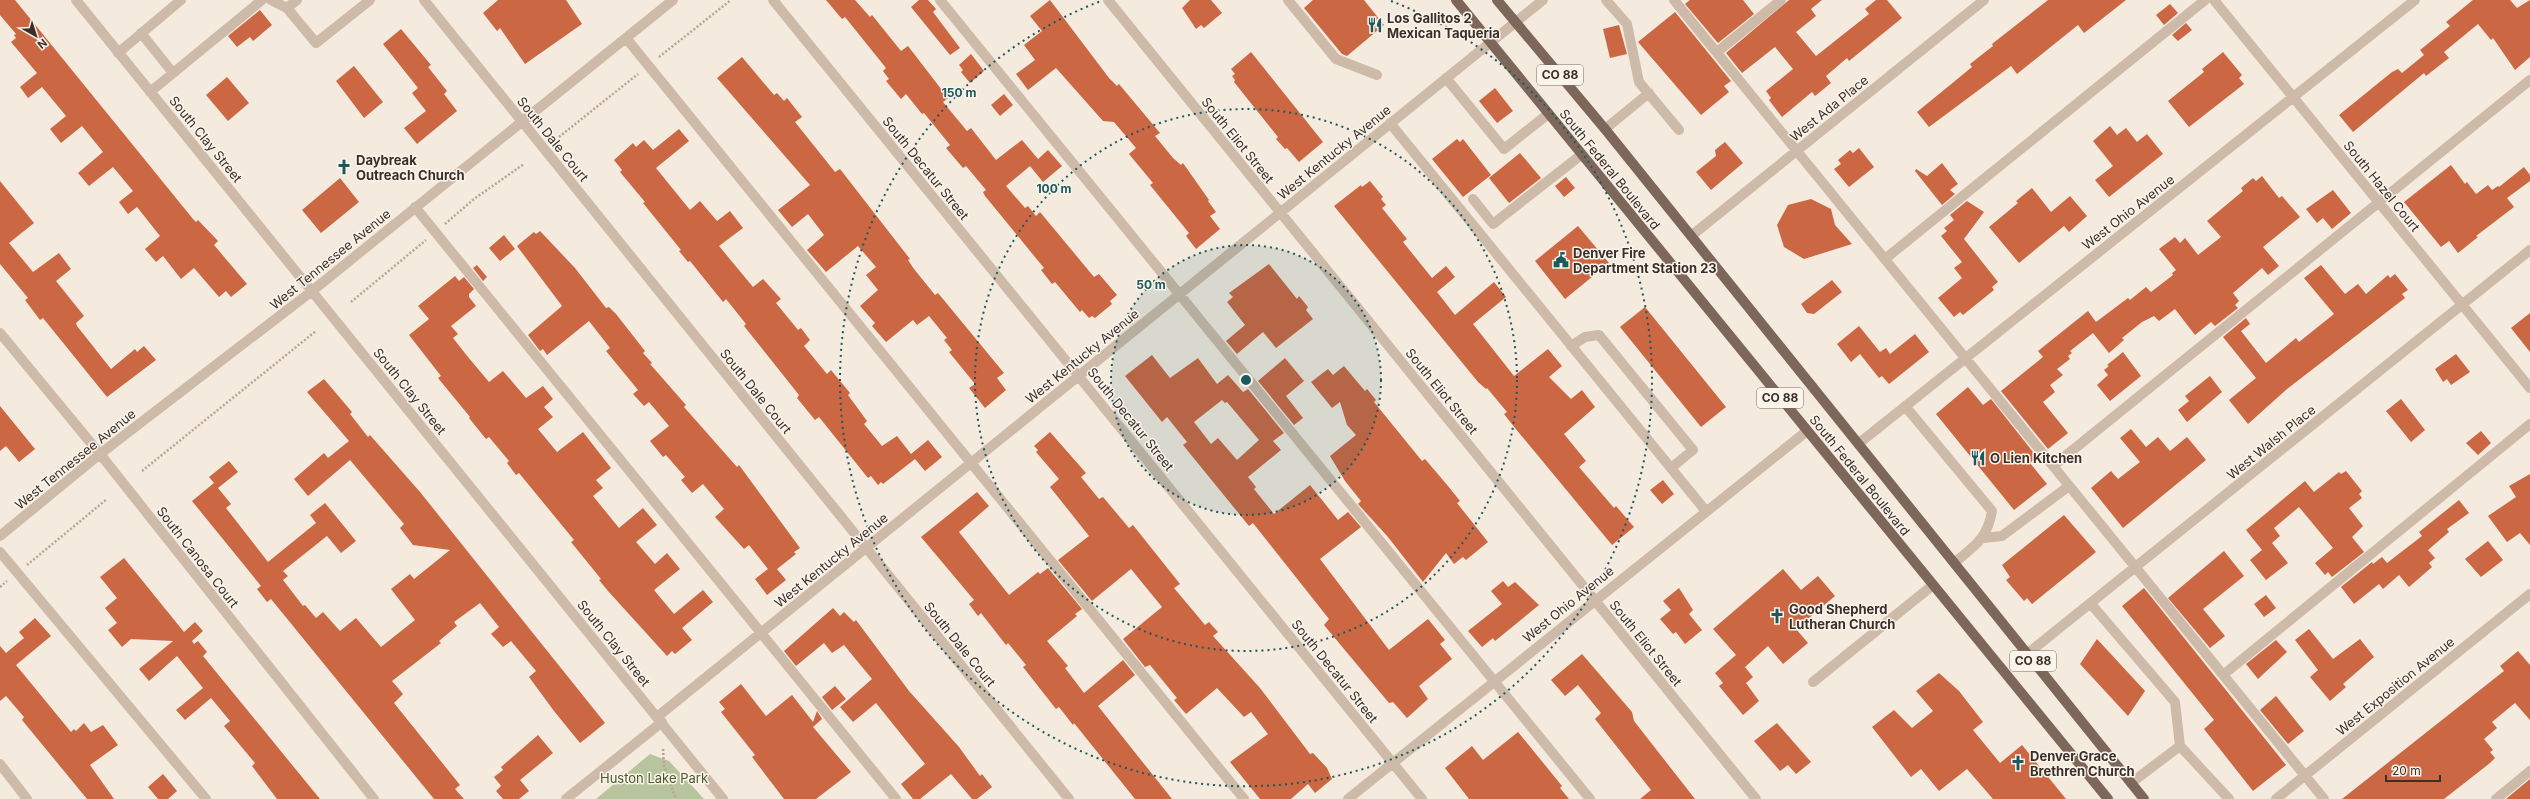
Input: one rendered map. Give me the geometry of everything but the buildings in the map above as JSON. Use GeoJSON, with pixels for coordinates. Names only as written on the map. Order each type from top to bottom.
{"type":"FeatureCollection","features":[{"type":"Feature","properties":{"kind":"main road","name":"South Federal Boulevard"},"geometry":{"type":"LineString","coordinates":[[1456,0],[2108,799]]}},
{"type":"Feature","properties":{"kind":"main road","name":"South Federal Boulevard"},"geometry":{"type":"LineString","coordinates":[[1497,0],[1691,236],[2144,799]]}},
{"type":"Feature","properties":{"kind":"street","name":"South Clay Street"},"geometry":{"type":"LineString","coordinates":[[76,0],[723,799]]}},
{"type":"Feature","properties":{"kind":"street"},"geometry":{"type":"LineString","coordinates":[[118,53],[181,0]]}},
{"type":"Feature","properties":{"kind":"street"},"geometry":{"type":"LineString","coordinates":[[150,92],[262,0]]}},
{"type":"Feature","properties":{"kind":"street"},"geometry":{"type":"LineString","coordinates":[[271,0],[287,8],[316,43],[370,0]]}},
{"type":"Feature","properties":{"kind":"street"},"geometry":{"type":"LineString","coordinates":[[287,8],[297,0]]}},
{"type":"Feature","properties":{"kind":"street","name":"South Dale Court"},"geometry":{"type":"LineString","coordinates":[[424,0],[1069,799]]}},
{"type":"Feature","properties":{"kind":"street","name":"West Tennessee Avenue"},"geometry":{"type":"LineString","coordinates":[[0,536],[100,454],[312,291],[673,0]]}},
{"type":"Feature","properties":{"kind":"street","name":"South Decatur Street"},"geometry":{"type":"LineString","coordinates":[[773,0],[1422,799]]}},
{"type":"Feature","properties":{"kind":"street"},"geometry":{"type":"LineString","coordinates":[[940,0],[1590,799]]}},
{"type":"Feature","properties":{"kind":"street","name":"South Eliot Street"},"geometry":{"type":"LineString","coordinates":[[1108,0],[1756,799]]}},
{"type":"Feature","properties":{"kind":"street"},"geometry":{"type":"LineString","coordinates":[[1288,0],[1336,59],[1377,75]]}},
{"type":"Feature","properties":{"kind":"street","name":"West Kentucky Avenue"},"geometry":{"type":"LineString","coordinates":[[566,799],[761,632],[1543,0]]}},
{"type":"Feature","properties":{"kind":"street"},"geometry":{"type":"LineString","coordinates":[[1606,0],[1628,24],[1639,82],[1679,130]]}},
{"type":"Feature","properties":{"kind":"street"},"geometry":{"type":"LineString","coordinates":[[1674,0],[2324,799]]}},
{"type":"Feature","properties":{"kind":"street"},"geometry":{"type":"LineString","coordinates":[[1716,52],[1781,0]]}},
{"type":"Feature","properties":{"kind":"street","name":"West Ada Place"},"geometry":{"type":"LineString","coordinates":[[1691,236],[1984,0]]}},
{"type":"Feature","properties":{"kind":"street"},"geometry":{"type":"LineString","coordinates":[[1885,259],[2205,0]]}},
{"type":"Feature","properties":{"kind":"street","name":"South Hazel Court"},"geometry":{"type":"LineString","coordinates":[[2214,0],[2530,388]]}},
{"type":"Feature","properties":{"kind":"street","name":"West Ohio Avenue"},"geometry":{"type":"LineString","coordinates":[[1858,444],[1965,357],[2415,0]]}},
{"type":"Feature","properties":{"kind":"street"},"geometry":{"type":"LineString","coordinates":[[141,33],[172,73]]}},
{"type":"Feature","properties":{"kind":"street"},"geometry":{"type":"LineString","coordinates":[[626,38],[1244,799]]}},
{"type":"Feature","properties":{"kind":"street"},"geometry":{"type":"LineString","coordinates":[[1446,78],[1504,149],[1548,114]]}},
{"type":"Feature","properties":{"kind":"street"},"geometry":{"type":"LineString","coordinates":[[2053,466],[2530,80]]}},
{"type":"Feature","properties":{"kind":"street"},"geometry":{"type":"LineString","coordinates":[[1604,129],[1649,94]]}},
{"type":"Feature","properties":{"kind":"street"},"geometry":{"type":"LineString","coordinates":[[1390,123],[1705,510]]}},
{"type":"Feature","properties":{"kind":"street"},"geometry":{"type":"LineString","coordinates":[[1480,234],[1581,155]]}},
{"type":"Feature","properties":{"kind":"street"},"geometry":{"type":"LineString","coordinates":[[1473,199],[1494,224]]}},
{"type":"Feature","properties":{"kind":"street"},"geometry":{"type":"LineString","coordinates":[[416,207],[896,799]]}},
{"type":"Feature","properties":{"kind":"street","name":"West Walsh Place"},"geometry":{"type":"LineString","coordinates":[[2027,654],[2136,568],[2530,250]]}},
{"type":"Feature","properties":{"kind":"street","name":"South Canosa Court"},"geometry":{"type":"LineString","coordinates":[[0,333],[100,454],[374,799]]}},
{"type":"Feature","properties":{"kind":"street"},"geometry":{"type":"LineString","coordinates":[[1571,346],[1585,337],[1599,335],[1693,450],[1671,468]]}},
{"type":"Feature","properties":{"kind":"street"},"geometry":{"type":"LineString","coordinates":[[1905,406],[1992,512],[1989,526],[1984,538],[1954,563]]}},
{"type":"Feature","properties":{"kind":"street"},"geometry":{"type":"LineString","coordinates":[[2223,675],[2530,424]]}},
{"type":"Feature","properties":{"kind":"street","name":"West Ohio Avenue"},"geometry":{"type":"LineString","coordinates":[[1348,799],[1705,510],[1807,431]]}},
{"type":"Feature","properties":{"kind":"street"},"geometry":{"type":"LineString","coordinates":[[1984,538],[2002,536],[2069,486]]}},
{"type":"Feature","properties":{"kind":"street"},"geometry":{"type":"LineString","coordinates":[[0,552],[206,799]]}},
{"type":"Feature","properties":{"kind":"street"},"geometry":{"type":"LineString","coordinates":[[1813,682],[1933,585]]}},
{"type":"Feature","properties":{"kind":"street","name":"West Exposition Avenue"},"geometry":{"type":"LineString","coordinates":[[2276,799],[2530,594]]}},
{"type":"Feature","properties":{"kind":"street"},"geometry":{"type":"LineString","coordinates":[[2091,604],[2175,702],[2180,746],[2229,799]]}},
{"type":"Feature","properties":{"kind":"street"},"geometry":{"type":"LineString","coordinates":[[2131,783],[2180,746]]}},
{"type":"Feature","properties":{"kind":"street"},"geometry":{"type":"LineString","coordinates":[[0,764],[28,799]]}},
{"type":"Feature","properties":{"kind":"street"},"geometry":{"type":"LineString","coordinates":[[2496,799],[2530,771]]}},
{"type":"Feature","properties":{"kind":"path"},"geometry":{"type":"LineString","coordinates":[[142,471],[316,331]]}},
{"type":"Feature","properties":{"kind":"path"},"geometry":{"type":"LineString","coordinates":[[0,587],[107,499]]}},
{"type":"Feature","properties":{"kind":"path"},"geometry":{"type":"LineString","coordinates":[[659,720],[664,766],[676,799]]}},
{"type":"Feature","properties":{"kind":"green space","name":"Huston Lake Park"},"geometry":{"type":"Polygon","coordinates":[[[650,754],[669,761],[704,799],[596,799],[650,754]]]}},
{"type":"Feature","properties":{"kind":"place","name":"Los Gallitos 2 Mexican Taqueria"},"geometry":{"type":"Point","coordinates":[1375,25]}},
{"type":"Feature","properties":{"kind":"place","name":"Daybreak Outreach Church"},"geometry":{"type":"Point","coordinates":[344,167]}},
{"type":"Feature","properties":{"kind":"place","name":"Denver Fire Department Station 23"},"geometry":{"type":"Point","coordinates":[1561,260]}},
{"type":"Feature","properties":{"kind":"place","name":"O Lien Kitchen"},"geometry":{"type":"Point","coordinates":[1978,458]}},
{"type":"Feature","properties":{"kind":"place","name":"Good Shepherd Lutheran Church"},"geometry":{"type":"Point","coordinates":[1777,616]}},
{"type":"Feature","properties":{"kind":"place","name":"Denver Grace Brethren Church"},"geometry":{"type":"Point","coordinates":[2018,763]}}]}
